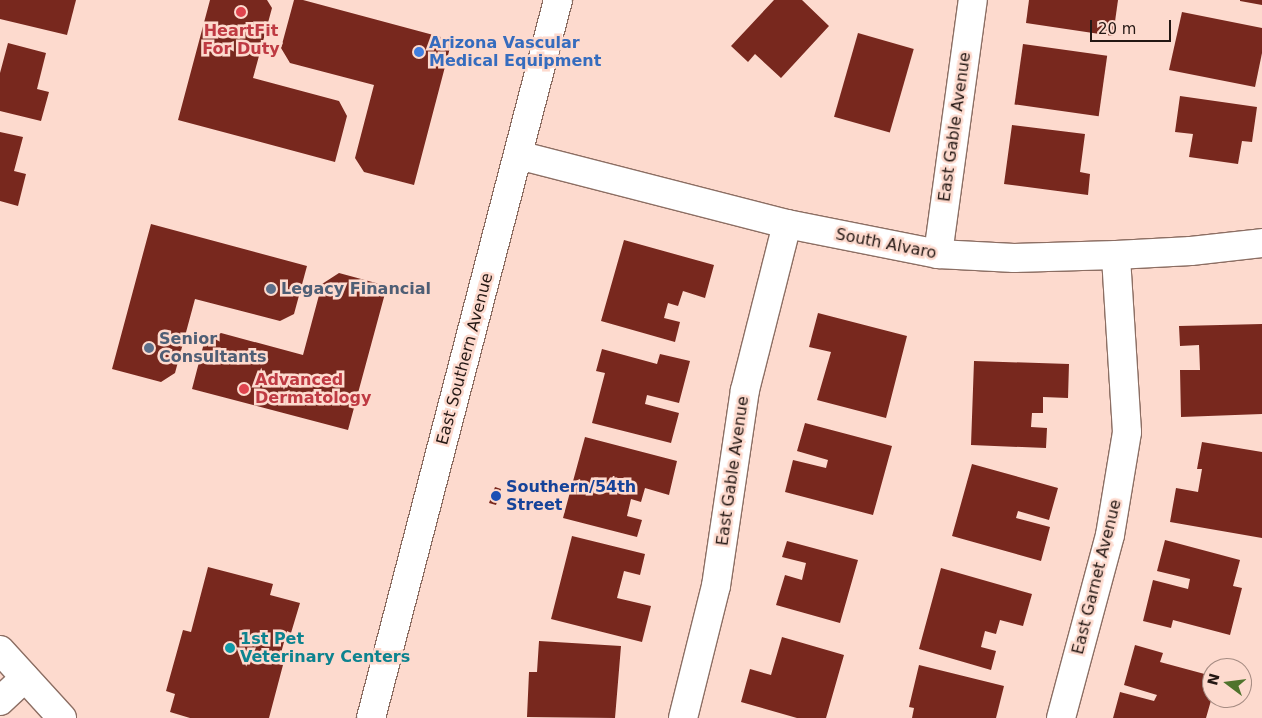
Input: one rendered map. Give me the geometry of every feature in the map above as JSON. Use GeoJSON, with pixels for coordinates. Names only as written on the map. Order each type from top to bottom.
{"type":"FeatureCollection","features":[{"type":"Feature","properties":{"kind":"street","name":"East Southern Avenue"},"geometry":{"type":"LineString","coordinates":[[371,718],[558,0]]}},
{"type":"Feature","properties":{"kind":"street","name":"East Gable Avenue"},"geometry":{"type":"LineString","coordinates":[[938,254],[973,0]]}},
{"type":"Feature","properties":{"kind":"street","name":"South Alvaro"},"geometry":{"type":"LineString","coordinates":[[518,155],[787,224],[938,254],[1014,258],[1116,255],[1191,251],[1262,243]]}},
{"type":"Feature","properties":{"kind":"street","name":"East Gable Avenue"},"geometry":{"type":"LineString","coordinates":[[683,718],[716,586],[745,390],[787,224]]}},
{"type":"Feature","properties":{"kind":"street","name":"East Garnet Avenue"},"geometry":{"type":"LineString","coordinates":[[1061,718],[1110,536],[1127,432],[1116,255]]}},
{"type":"Feature","properties":{"kind":"street"},"geometry":{"type":"LineString","coordinates":[[0,650],[62,718]]}},
{"type":"Feature","properties":{"kind":"street"},"geometry":{"type":"LineString","coordinates":[[0,701],[25,678]]}},
{"type":"Feature","properties":{"kind":"building"},"geometry":{"type":"Polygon","coordinates":[[[0,0],[76,0],[67,35],[0,19],[0,0]]]}},
{"type":"Feature","properties":{"kind":"building"},"geometry":{"type":"Polygon","coordinates":[[[210,0],[267,0],[272,8],[253,78],[339,101],[347,116],[335,162],[178,120],[210,0]]]}},
{"type":"Feature","properties":{"kind":"building"},"geometry":{"type":"Polygon","coordinates":[[[294,0],[303,0],[452,40],[414,185],[364,172],[355,158],[374,85],[290,63],[281,48],[294,0]]]}},
{"type":"Feature","properties":{"kind":"building"},"geometry":{"type":"Polygon","coordinates":[[[774,0],[802,0],[829,26],[781,78],[755,54],[748,62],[731,46],[774,0]]]}},
{"type":"Feature","properties":{"kind":"building"},"geometry":{"type":"Polygon","coordinates":[[[1029,0],[1118,0],[1113,36],[1026,23],[1029,0]]]}},
{"type":"Feature","properties":{"kind":"building"},"geometry":{"type":"Polygon","coordinates":[[[1262,0],[1262,5],[1240,1],[1262,0]]]}},
{"type":"Feature","properties":{"kind":"building"},"geometry":{"type":"Polygon","coordinates":[[[1182,12],[1262,28],[1262,53],[1255,87],[1169,70],[1182,12]]]}},
{"type":"Feature","properties":{"kind":"building"},"geometry":{"type":"Polygon","coordinates":[[[858,33],[914,49],[890,133],[834,117],[858,33]]]}},
{"type":"Feature","properties":{"kind":"building"},"geometry":{"type":"Polygon","coordinates":[[[8,43],[46,53],[37,89],[49,92],[41,121],[0,111],[0,73],[8,43]]]}},
{"type":"Feature","properties":{"kind":"building"},"geometry":{"type":"Polygon","coordinates":[[[1023,44],[1107,56],[1099,116],[1015,104],[1023,44]]]}},
{"type":"Feature","properties":{"kind":"building"},"geometry":{"type":"Polygon","coordinates":[[[1180,96],[1257,107],[1252,142],[1242,141],[1238,164],[1189,157],[1193,134],[1175,132],[1180,96]]]}},
{"type":"Feature","properties":{"kind":"building"},"geometry":{"type":"Polygon","coordinates":[[[1012,125],[1085,134],[1080,172],[1090,174],[1088,195],[1004,184],[1012,125]]]}},
{"type":"Feature","properties":{"kind":"building"},"geometry":{"type":"Polygon","coordinates":[[[0,132],[23,137],[14,171],[26,174],[18,206],[0,201],[0,132]]]}},
{"type":"Feature","properties":{"kind":"building"},"geometry":{"type":"Polygon","coordinates":[[[151,224],[307,266],[294,314],[280,321],[195,299],[175,373],[161,382],[112,369],[151,224]]]}},
{"type":"Feature","properties":{"kind":"building"},"geometry":{"type":"Polygon","coordinates":[[[624,240],[714,265],[705,298],[683,291],[678,306],[668,303],[664,318],[680,322],[675,342],[601,321],[624,240]]]}},
{"type":"Feature","properties":{"kind":"building"},"geometry":{"type":"Polygon","coordinates":[[[339,273],[387,286],[348,430],[192,389],[204,343],[221,333],[303,355],[322,284],[339,273]]]}},
{"type":"Feature","properties":{"kind":"building"},"geometry":{"type":"Polygon","coordinates":[[[818,313],[907,336],[886,418],[817,400],[831,352],[809,347],[818,313]]]}},
{"type":"Feature","properties":{"kind":"building"},"geometry":{"type":"Polygon","coordinates":[[[1262,324],[1262,414],[1181,417],[1180,370],[1200,370],[1199,345],[1180,346],[1179,326],[1262,324]]]}},
{"type":"Feature","properties":{"kind":"building"},"geometry":{"type":"Polygon","coordinates":[[[602,349],[657,364],[660,354],[690,361],[679,403],[647,395],[645,404],[679,413],[671,443],[592,423],[605,373],[596,371],[602,349]]]}},
{"type":"Feature","properties":{"kind":"building"},"geometry":{"type":"Polygon","coordinates":[[[974,361],[1069,364],[1068,398],[1043,397],[1043,413],[1032,413],[1031,427],[1047,428],[1046,448],[971,445],[974,361]]]}},
{"type":"Feature","properties":{"kind":"building"},"geometry":{"type":"Polygon","coordinates":[[[805,423],[892,446],[873,515],[785,492],[793,460],[826,468],[828,460],[797,451],[805,423]]]}},
{"type":"Feature","properties":{"kind":"building"},"geometry":{"type":"Polygon","coordinates":[[[585,437],[677,461],[669,495],[645,488],[641,502],[631,499],[627,516],[642,520],[637,537],[563,518],[585,437]]]}},
{"type":"Feature","properties":{"kind":"building"},"geometry":{"type":"Polygon","coordinates":[[[1202,442],[1262,452],[1262,538],[1170,522],[1176,488],[1198,492],[1202,469],[1197,469],[1202,442]]]}},
{"type":"Feature","properties":{"kind":"building"},"geometry":{"type":"Polygon","coordinates":[[[972,464],[1058,488],[1049,520],[1018,511],[1016,518],[1050,527],[1041,561],[952,536],[972,464]]]}},
{"type":"Feature","properties":{"kind":"building"},"geometry":{"type":"Polygon","coordinates":[[[495,487],[501,489],[496,505],[489,503],[495,487]]]}},
{"type":"Feature","properties":{"kind":"building"},"geometry":{"type":"Polygon","coordinates":[[[572,536],[645,554],[640,575],[624,571],[617,598],[651,606],[642,642],[551,619],[572,536]]]}},
{"type":"Feature","properties":{"kind":"building"},"geometry":{"type":"Polygon","coordinates":[[[1165,540],[1240,560],[1233,586],[1242,588],[1230,635],[1173,620],[1171,628],[1143,621],[1153,580],[1188,589],[1190,579],[1157,571],[1165,540]]]}},
{"type":"Feature","properties":{"kind":"building"},"geometry":{"type":"Polygon","coordinates":[[[787,541],[858,560],[840,623],[776,605],[785,575],[802,580],[806,563],[782,557],[787,541]]]}},
{"type":"Feature","properties":{"kind":"building","name":"1st Pet Veterinary Centers"},"geometry":{"type":"Polygon","coordinates":[[[208,567],[273,584],[270,595],[300,603],[291,633],[287,631],[278,664],[283,665],[269,718],[190,718],[170,712],[175,694],[166,691],[183,630],[191,632],[208,567]]]}},
{"type":"Feature","properties":{"kind":"building"},"geometry":{"type":"Polygon","coordinates":[[[941,568],[1032,594],[1023,626],[1000,620],[996,634],[985,631],[981,647],[996,651],[991,670],[919,649],[941,568]]]}},
{"type":"Feature","properties":{"kind":"building"},"geometry":{"type":"Polygon","coordinates":[[[782,637],[844,655],[826,718],[797,718],[741,702],[750,669],[771,675],[782,637]]]}},
{"type":"Feature","properties":{"kind":"building"},"geometry":{"type":"Polygon","coordinates":[[[539,641],[621,646],[615,718],[527,717],[529,672],[537,672],[539,641]]]}},
{"type":"Feature","properties":{"kind":"building"},"geometry":{"type":"Polygon","coordinates":[[[1135,645],[1163,653],[1160,662],[1202,673],[1202,708],[1209,708],[1206,718],[1113,718],[1120,692],[1154,701],[1157,695],[1124,685],[1135,645]]]}},
{"type":"Feature","properties":{"kind":"building"},"geometry":{"type":"Polygon","coordinates":[[[919,665],[1004,686],[996,718],[912,718],[914,708],[909,707],[919,665]]]}},
{"type":"Feature","properties":{"kind":"place","name":"HeartFit For Duty"},"geometry":{"type":"Point","coordinates":[241,12]}},
{"type":"Feature","properties":{"kind":"place","name":"Arizona Vascular Medical Equipment"},"geometry":{"type":"Point","coordinates":[419,52]}},
{"type":"Feature","properties":{"kind":"place","name":"Legacy Financial"},"geometry":{"type":"Point","coordinates":[271,289]}},
{"type":"Feature","properties":{"kind":"place","name":"Senior Consultants"},"geometry":{"type":"Point","coordinates":[149,348]}},
{"type":"Feature","properties":{"kind":"place","name":"Advanced Dermatology"},"geometry":{"type":"Point","coordinates":[244,389]}},
{"type":"Feature","properties":{"kind":"place","name":"Southern/54th Street"},"geometry":{"type":"Point","coordinates":[496,496]}},
{"type":"Feature","properties":{"kind":"place","name":"1st Pet Veterinary Centers"},"geometry":{"type":"Point","coordinates":[230,648]}}]}
